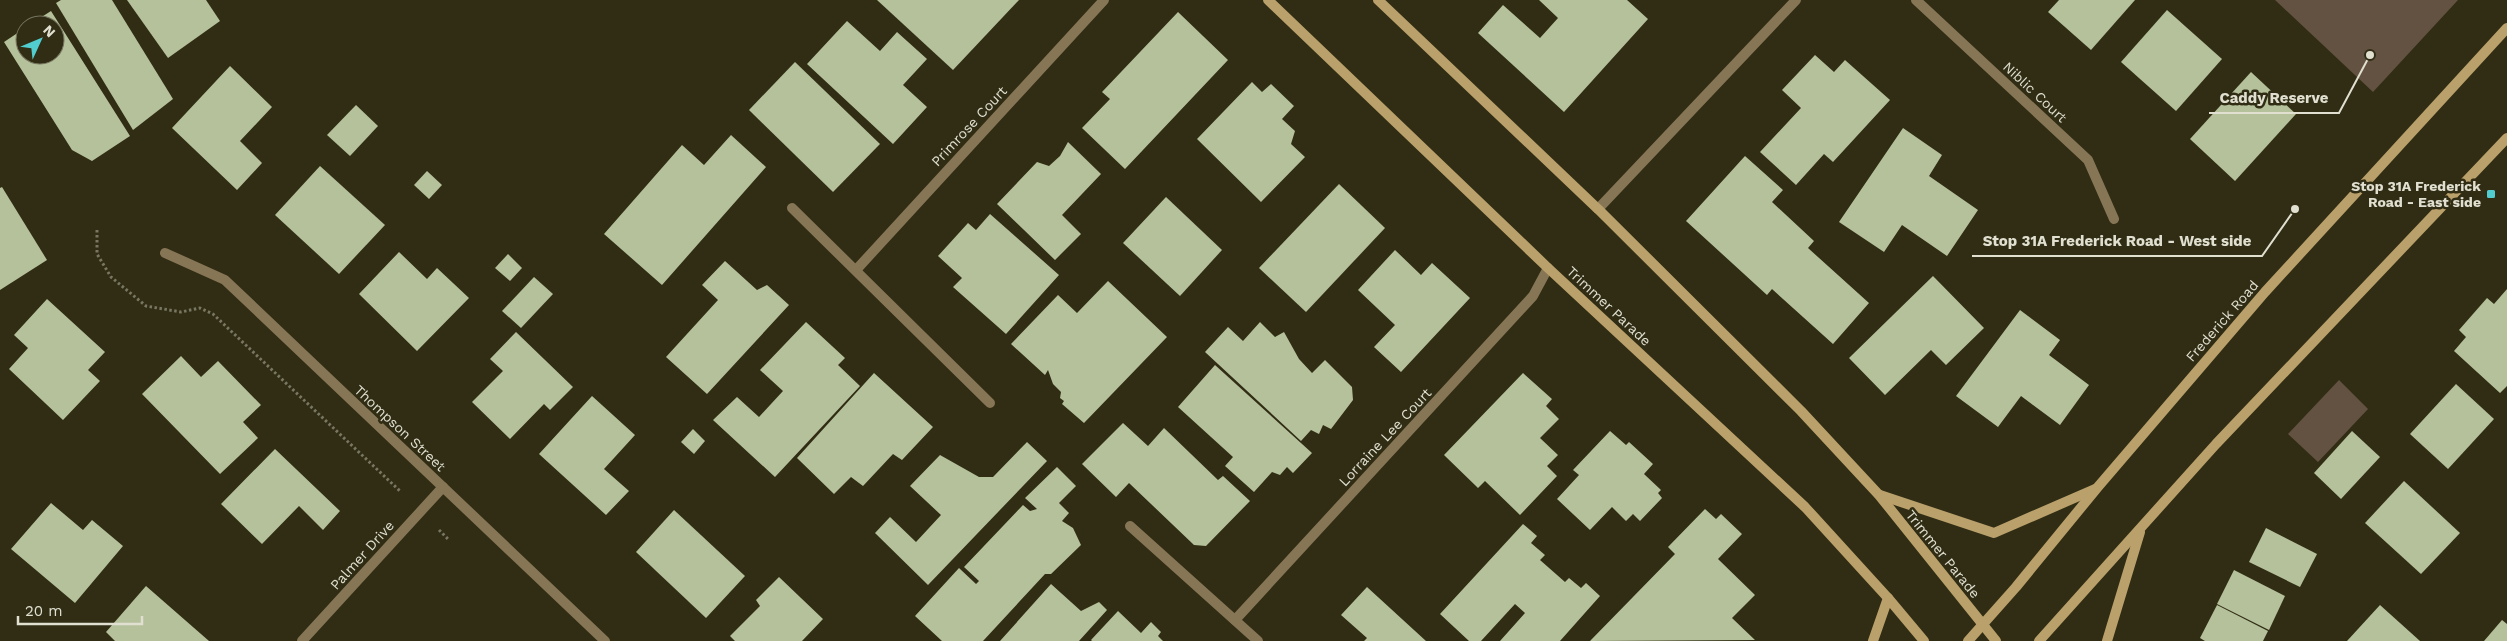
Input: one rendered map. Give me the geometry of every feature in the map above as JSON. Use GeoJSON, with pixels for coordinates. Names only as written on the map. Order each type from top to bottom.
{"type":"FeatureCollection","features":[{"type":"Feature","properties":{"kind":"main road","name":"Trimmer Parade"},"geometry":{"type":"LineString","coordinates":[[1268,0],[1548,268],[1805,507],[1888,598],[1924,641]]}},
{"type":"Feature","properties":{"kind":"main road","name":"Trimmer Parade"},"geometry":{"type":"LineString","coordinates":[[1378,0],[1598,209],[1801,411],[1879,495],[1996,641]]}},
{"type":"Feature","properties":{"kind":"main road","name":"Frederick Road"},"geometry":{"type":"LineString","coordinates":[[1968,641],[2016,587],[2097,488],[2265,292],[2507,28]]}},
{"type":"Feature","properties":{"kind":"main road"},"geometry":{"type":"LineString","coordinates":[[2039,641],[2216,444],[2507,138]]}},
{"type":"Feature","properties":{"kind":"main road"},"geometry":{"type":"LineString","coordinates":[[1879,495],[1994,533],[2097,488]]}},
{"type":"Feature","properties":{"kind":"main road"},"geometry":{"type":"LineString","coordinates":[[2107,641],[2141,528]]}},
{"type":"Feature","properties":{"kind":"main road"},"geometry":{"type":"LineString","coordinates":[[1873,641],[1888,598]]}},
{"type":"Feature","properties":{"kind":"street","name":"Primrose Court"},"geometry":{"type":"LineString","coordinates":[[856,270],[1104,0]]}},
{"type":"Feature","properties":{"kind":"street"},"geometry":{"type":"LineString","coordinates":[[1598,209],[1796,0]]}},
{"type":"Feature","properties":{"kind":"street","name":"Niblic Court"},"geometry":{"type":"LineString","coordinates":[[1916,0],[2088,160],[2114,219]]}},
{"type":"Feature","properties":{"kind":"street"},"geometry":{"type":"LineString","coordinates":[[792,208],[990,402]]}},
{"type":"Feature","properties":{"kind":"street","name":"Thompson Street"},"geometry":{"type":"LineString","coordinates":[[165,254],[225,280],[605,641]]}},
{"type":"Feature","properties":{"kind":"street","name":"Lorraine Lee Court"},"geometry":{"type":"LineString","coordinates":[[1235,620],[1533,296],[1548,268]]}},
{"type":"Feature","properties":{"kind":"street","name":"Palmer Drive"},"geometry":{"type":"LineString","coordinates":[[302,641],[443,487]]}},
{"type":"Feature","properties":{"kind":"street"},"geometry":{"type":"LineString","coordinates":[[1130,526],[1258,641]]}},
{"type":"Feature","properties":{"kind":"path"},"geometry":{"type":"LineString","coordinates":[[97,230],[97,254],[111,276],[146,306],[181,312],[200,308],[213,314],[449,540]]}},
{"type":"Feature","properties":{"kind":"shaded area"},"geometry":{"type":"Polygon","coordinates":[[[2275,0],[2458,0],[2373,92],[2275,0]]]}},
{"type":"Feature","properties":{"kind":"shaded area"},"geometry":{"type":"Polygon","coordinates":[[[2339,380],[2368,409],[2318,462],[2288,434],[2339,380]]]}},
{"type":"Feature","properties":{"kind":"building"},"geometry":{"type":"Polygon","coordinates":[[[61,0],[112,0],[173,99],[133,130],[56,3],[61,0]]]}},
{"type":"Feature","properties":{"kind":"building"},"geometry":{"type":"Polygon","coordinates":[[[127,0],[206,0],[220,21],[168,58],[127,0]]]}},
{"type":"Feature","properties":{"kind":"building"},"geometry":{"type":"Polygon","coordinates":[[[877,0],[1019,0],[953,70],[877,0]]]}},
{"type":"Feature","properties":{"kind":"building"},"geometry":{"type":"Polygon","coordinates":[[[1539,0],[1627,0],[1648,19],[1564,112],[1478,33],[1503,5],[1540,38],[1558,18],[1539,0]]]}},
{"type":"Feature","properties":{"kind":"building"},"geometry":{"type":"Polygon","coordinates":[[[2059,0],[2135,0],[2091,50],[2048,12],[2059,0]]]}},
{"type":"Feature","properties":{"kind":"building"},"geometry":{"type":"Polygon","coordinates":[[[2167,10],[2222,59],[2176,111],[2121,62],[2167,10]]]}},
{"type":"Feature","properties":{"kind":"building"},"geometry":{"type":"Polygon","coordinates":[[[51,11],[54,15],[45,15],[51,11]]]}},
{"type":"Feature","properties":{"kind":"building"},"geometry":{"type":"Polygon","coordinates":[[[1178,12],[1228,60],[1125,169],[1082,128],[1110,99],[1102,92],[1178,12]]]}},
{"type":"Feature","properties":{"kind":"building"},"geometry":{"type":"Polygon","coordinates":[[[847,21],[880,51],[897,32],[927,59],[903,85],[927,107],[893,144],[807,64],[847,21]]]}},
{"type":"Feature","properties":{"kind":"building"},"geometry":{"type":"Polygon","coordinates":[[[65,33],[130,136],[92,161],[72,150],[18,65],[65,65],[65,33]]]}},
{"type":"Feature","properties":{"kind":"building"},"geometry":{"type":"Polygon","coordinates":[[[15,35],[15,59],[4,42],[15,35]]]}},
{"type":"Feature","properties":{"kind":"building"},"geometry":{"type":"Polygon","coordinates":[[[1815,55],[1834,72],[1845,60],[1890,100],[1833,162],[1824,154],[1796,185],[1760,152],[1801,108],[1782,90],[1815,55]]]}},
{"type":"Feature","properties":{"kind":"building"},"geometry":{"type":"Polygon","coordinates":[[[795,62],[880,144],[833,192],[749,110],[795,62]]]}},
{"type":"Feature","properties":{"kind":"building"},"geometry":{"type":"Polygon","coordinates":[[[230,66],[272,107],[240,141],[262,163],[237,190],[172,128],[230,66]]]}},
{"type":"Feature","properties":{"kind":"building"},"geometry":{"type":"Polygon","coordinates":[[[2251,72],[2296,114],[2235,181],[2190,139],[2251,72]]]}},
{"type":"Feature","properties":{"kind":"building"},"geometry":{"type":"Polygon","coordinates":[[[1252,82],[1262,92],[1271,84],[1294,106],[1282,119],[1295,131],[1291,144],[1305,157],[1261,202],[1197,139],[1252,82]]]}},
{"type":"Feature","properties":{"kind":"building"},"geometry":{"type":"Polygon","coordinates":[[[356,105],[378,126],[350,156],[327,135],[356,105]]]}},
{"type":"Feature","properties":{"kind":"building"},"geometry":{"type":"Polygon","coordinates":[[[1903,128],[1942,155],[1929,176],[1978,210],[1947,256],[1902,225],[1884,252],[1839,222],[1903,128]]]}},
{"type":"Feature","properties":{"kind":"building"},"geometry":{"type":"Polygon","coordinates":[[[731,135],[766,167],[662,285],[604,234],[682,145],[704,165],[731,135]]]}},
{"type":"Feature","properties":{"kind":"building"},"geometry":{"type":"Polygon","coordinates":[[[1068,142],[1101,174],[1062,215],[1081,234],[1055,260],[997,204],[1037,162],[1049,166],[1060,156],[1068,142]]]}},
{"type":"Feature","properties":{"kind":"building"},"geometry":{"type":"Polygon","coordinates":[[[1745,156],[1783,190],[1772,202],[1814,241],[1808,248],[1869,303],[1833,344],[1772,289],[1767,295],[1686,221],[1745,156]]]}},
{"type":"Feature","properties":{"kind":"building"},"geometry":{"type":"Polygon","coordinates":[[[320,166],[385,225],[339,274],[275,215],[320,166]]]}},
{"type":"Feature","properties":{"kind":"building"},"geometry":{"type":"Polygon","coordinates":[[[427,171],[442,185],[429,199],[414,185],[427,171]]]}},
{"type":"Feature","properties":{"kind":"building"},"geometry":{"type":"Polygon","coordinates":[[[1339,184],[1385,228],[1306,312],[1259,268],[1339,184]]]}},
{"type":"Feature","properties":{"kind":"building"},"geometry":{"type":"Polygon","coordinates":[[[2,187],[47,260],[0,290],[0,188],[2,187]]]}},
{"type":"Feature","properties":{"kind":"building"},"geometry":{"type":"Polygon","coordinates":[[[1166,197],[1222,250],[1180,296],[1123,243],[1166,197]]]}},
{"type":"Feature","properties":{"kind":"building"},"geometry":{"type":"Polygon","coordinates":[[[990,214],[1059,275],[1006,334],[953,287],[962,278],[938,256],[968,223],[976,230],[990,214]]]}},
{"type":"Feature","properties":{"kind":"building"},"geometry":{"type":"Polygon","coordinates":[[[1395,250],[1421,275],[1432,263],[1470,298],[1401,372],[1374,347],[1395,325],[1358,290],[1395,250]]]}},
{"type":"Feature","properties":{"kind":"building"},"geometry":{"type":"Polygon","coordinates":[[[399,252],[427,279],[437,268],[469,298],[417,351],[359,294],[399,252]]]}},
{"type":"Feature","properties":{"kind":"building"},"geometry":{"type":"Polygon","coordinates":[[[508,254],[522,268],[510,281],[495,268],[508,254]]]}},
{"type":"Feature","properties":{"kind":"building"},"geometry":{"type":"Polygon","coordinates":[[[725,261],[757,290],[767,285],[789,305],[707,394],[666,357],[718,300],[702,285],[725,261]]]}},
{"type":"Feature","properties":{"kind":"building"},"geometry":{"type":"Polygon","coordinates":[[[1933,276],[1984,328],[1946,365],[1931,350],[1885,395],[1849,358],[1933,276]]]}},
{"type":"Feature","properties":{"kind":"building"},"geometry":{"type":"Polygon","coordinates":[[[534,277],[553,294],[521,328],[502,311],[534,277]]]}},
{"type":"Feature","properties":{"kind":"building"},"geometry":{"type":"Polygon","coordinates":[[[1108,281],[1167,337],[1084,423],[1062,404],[1064,401],[1060,398],[1061,392],[1053,384],[1048,370],[1045,375],[1011,344],[1058,295],[1077,313],[1108,281]]]}},
{"type":"Feature","properties":{"kind":"building"},"geometry":{"type":"Polygon","coordinates":[[[2507,289],[2507,386],[2500,393],[2454,351],[2466,337],[2459,330],[2487,298],[2494,304],[2507,289]]]}},
{"type":"Feature","properties":{"kind":"building"},"geometry":{"type":"Polygon","coordinates":[[[47,299],[105,352],[88,370],[100,381],[63,420],[9,369],[28,348],[14,335],[47,299]]]}},
{"type":"Feature","properties":{"kind":"building"},"geometry":{"type":"Polygon","coordinates":[[[2020,310],[2060,340],[2049,355],[2089,385],[2060,425],[2021,396],[1998,427],[1956,396],[2020,310]]]}},
{"type":"Feature","properties":{"kind":"building"},"geometry":{"type":"Polygon","coordinates":[[[806,322],[845,358],[838,365],[860,386],[775,477],[713,420],[737,397],[759,417],[783,391],[760,370],[806,322]]]}},
{"type":"Feature","properties":{"kind":"building"},"geometry":{"type":"Polygon","coordinates":[[[1260,322],[1275,337],[1284,332],[1299,359],[1312,373],[1325,360],[1352,387],[1353,400],[1331,429],[1323,425],[1319,434],[1311,430],[1301,441],[1205,352],[1228,327],[1243,341],[1260,322]]]}},
{"type":"Feature","properties":{"kind":"building"},"geometry":{"type":"Polygon","coordinates":[[[516,332],[573,387],[550,410],[544,404],[510,439],[472,402],[503,371],[490,359],[516,332]]]}},
{"type":"Feature","properties":{"kind":"building"},"geometry":{"type":"Polygon","coordinates":[[[181,356],[201,377],[218,361],[261,405],[243,422],[258,438],[220,474],[142,394],[181,356]]]}},
{"type":"Feature","properties":{"kind":"building"},"geometry":{"type":"Polygon","coordinates":[[[1215,365],[1312,453],[1293,473],[1287,467],[1280,475],[1272,472],[1254,492],[1225,466],[1233,457],[1178,407],[1215,365]]]}},
{"type":"Feature","properties":{"kind":"building"},"geometry":{"type":"Polygon","coordinates":[[[874,373],[933,427],[902,460],[893,454],[863,486],[851,477],[834,494],[797,458],[874,373]]]}},
{"type":"Feature","properties":{"kind":"building"},"geometry":{"type":"Polygon","coordinates":[[[1523,373],[1552,399],[1546,406],[1559,419],[1540,438],[1558,455],[1547,466],[1557,476],[1520,515],[1485,481],[1478,488],[1444,455],[1523,373]]]}},
{"type":"Feature","properties":{"kind":"building"},"geometry":{"type":"Polygon","coordinates":[[[2456,384],[2494,419],[2448,469],[2410,434],[2456,384]]]}},
{"type":"Feature","properties":{"kind":"building"},"geometry":{"type":"Polygon","coordinates":[[[592,396],[635,435],[604,469],[629,491],[606,515],[539,454],[592,396]]]}},
{"type":"Feature","properties":{"kind":"building"},"geometry":{"type":"Polygon","coordinates":[[[1123,423],[1148,446],[1164,428],[1218,480],[1223,476],[1250,501],[1206,546],[1194,545],[1129,483],[1116,497],[1082,464],[1123,423]]]}},
{"type":"Feature","properties":{"kind":"building"},"geometry":{"type":"Polygon","coordinates":[[[693,429],[705,441],[694,454],[681,442],[693,429]]]}},
{"type":"Feature","properties":{"kind":"building"},"geometry":{"type":"Polygon","coordinates":[[[1610,431],[1626,445],[1629,442],[1653,464],[1644,474],[1661,490],[1658,493],[1662,498],[1640,521],[1633,514],[1626,521],[1612,507],[1590,530],[1557,499],[1579,475],[1573,470],[1610,431]]]}},
{"type":"Feature","properties":{"kind":"building"},"geometry":{"type":"Polygon","coordinates":[[[2352,431],[2380,457],[2341,499],[2314,473],[2352,431]]]}},
{"type":"Feature","properties":{"kind":"building"},"geometry":{"type":"Polygon","coordinates":[[[1027,442],[1047,461],[928,585],[875,533],[890,517],[916,542],[941,515],[910,486],[940,455],[979,477],[993,477],[1027,442]]]}},
{"type":"Feature","properties":{"kind":"building"},"geometry":{"type":"Polygon","coordinates":[[[275,449],[340,511],[323,530],[299,506],[262,544],[221,504],[275,449]]]}},
{"type":"Feature","properties":{"kind":"building"},"geometry":{"type":"Polygon","coordinates":[[[1057,467],[1076,486],[1059,503],[1069,513],[1062,521],[1073,528],[1081,545],[1051,574],[1045,574],[983,641],[942,641],[915,616],[959,568],[976,584],[979,581],[964,567],[1023,505],[1030,511],[1037,509],[1025,498],[1057,467]]]}},
{"type":"Feature","properties":{"kind":"building"},"geometry":{"type":"Polygon","coordinates":[[[2404,481],[2460,533],[2421,574],[2365,523],[2404,481]]]}},
{"type":"Feature","properties":{"kind":"building"},"geometry":{"type":"Polygon","coordinates":[[[51,503],[83,530],[92,520],[123,546],[75,603],[11,549],[51,503]]]}},
{"type":"Feature","properties":{"kind":"building"},"geometry":{"type":"Polygon","coordinates":[[[1705,509],[1716,519],[1721,514],[1742,534],[1718,559],[1755,595],[1732,618],[1755,640],[1590,641],[1675,554],[1668,547],[1705,509]]]}},
{"type":"Feature","properties":{"kind":"building"},"geometry":{"type":"Polygon","coordinates":[[[674,510],[745,576],[706,618],[636,552],[674,510]]]}},
{"type":"Feature","properties":{"kind":"building"},"geometry":{"type":"Polygon","coordinates":[[[1523,524],[1537,536],[1531,543],[1545,555],[1540,560],[1565,582],[1569,578],[1581,588],[1586,583],[1600,596],[1560,641],[1500,641],[1525,613],[1515,604],[1481,641],[1469,641],[1440,614],[1523,524]]]}},
{"type":"Feature","properties":{"kind":"building"},"geometry":{"type":"Polygon","coordinates":[[[2266,528],[2317,554],[2300,587],[2249,562],[2266,528]]]}},
{"type":"Feature","properties":{"kind":"building"},"geometry":{"type":"Polygon","coordinates":[[[2234,570],[2285,596],[2269,630],[2217,604],[2234,570]]]}},
{"type":"Feature","properties":{"kind":"building"},"geometry":{"type":"Polygon","coordinates":[[[779,577],[823,619],[802,641],[735,641],[730,636],[760,606],[756,600],[779,577]]]}},
{"type":"Feature","properties":{"kind":"building"},"geometry":{"type":"Polygon","coordinates":[[[1051,584],[1081,611],[1099,602],[1107,610],[1079,641],[1000,641],[1051,584]]]}},
{"type":"Feature","properties":{"kind":"building"},"geometry":{"type":"Polygon","coordinates":[[[146,586],[209,641],[115,641],[106,632],[146,586]]]}},
{"type":"Feature","properties":{"kind":"building"},"geometry":{"type":"Polygon","coordinates":[[[1367,587],[1426,641],[1364,641],[1367,638],[1341,615],[1367,587]]]}},
{"type":"Feature","properties":{"kind":"building"},"geometry":{"type":"Polygon","coordinates":[[[2217,605],[2268,631],[2263,641],[2205,641],[2200,638],[2217,605]]]}},
{"type":"Feature","properties":{"kind":"building"},"geometry":{"type":"Polygon","coordinates":[[[2380,605],[2420,641],[2347,641],[2380,605]]]}},
{"type":"Feature","properties":{"kind":"building"},"geometry":{"type":"Polygon","coordinates":[[[1118,611],[1141,633],[1151,622],[1161,632],[1158,636],[1163,641],[1092,641],[1118,611]]]}},
{"type":"Feature","properties":{"kind":"building"},"geometry":{"type":"Polygon","coordinates":[[[2502,620],[2507,624],[2507,641],[2484,641],[2502,620]]]}},
{"type":"Feature","properties":{"kind":"place","name":"Caddy Reserve"},"geometry":{"type":"Point","coordinates":[2370,55]}},
{"type":"Feature","properties":{"kind":"place","name":"Stop 31A Frederick Road - East side"},"geometry":{"type":"Point","coordinates":[2491,194]}},
{"type":"Feature","properties":{"kind":"place","name":"Stop 31A Frederick Road - West side"},"geometry":{"type":"Point","coordinates":[2295,209]}}]}
